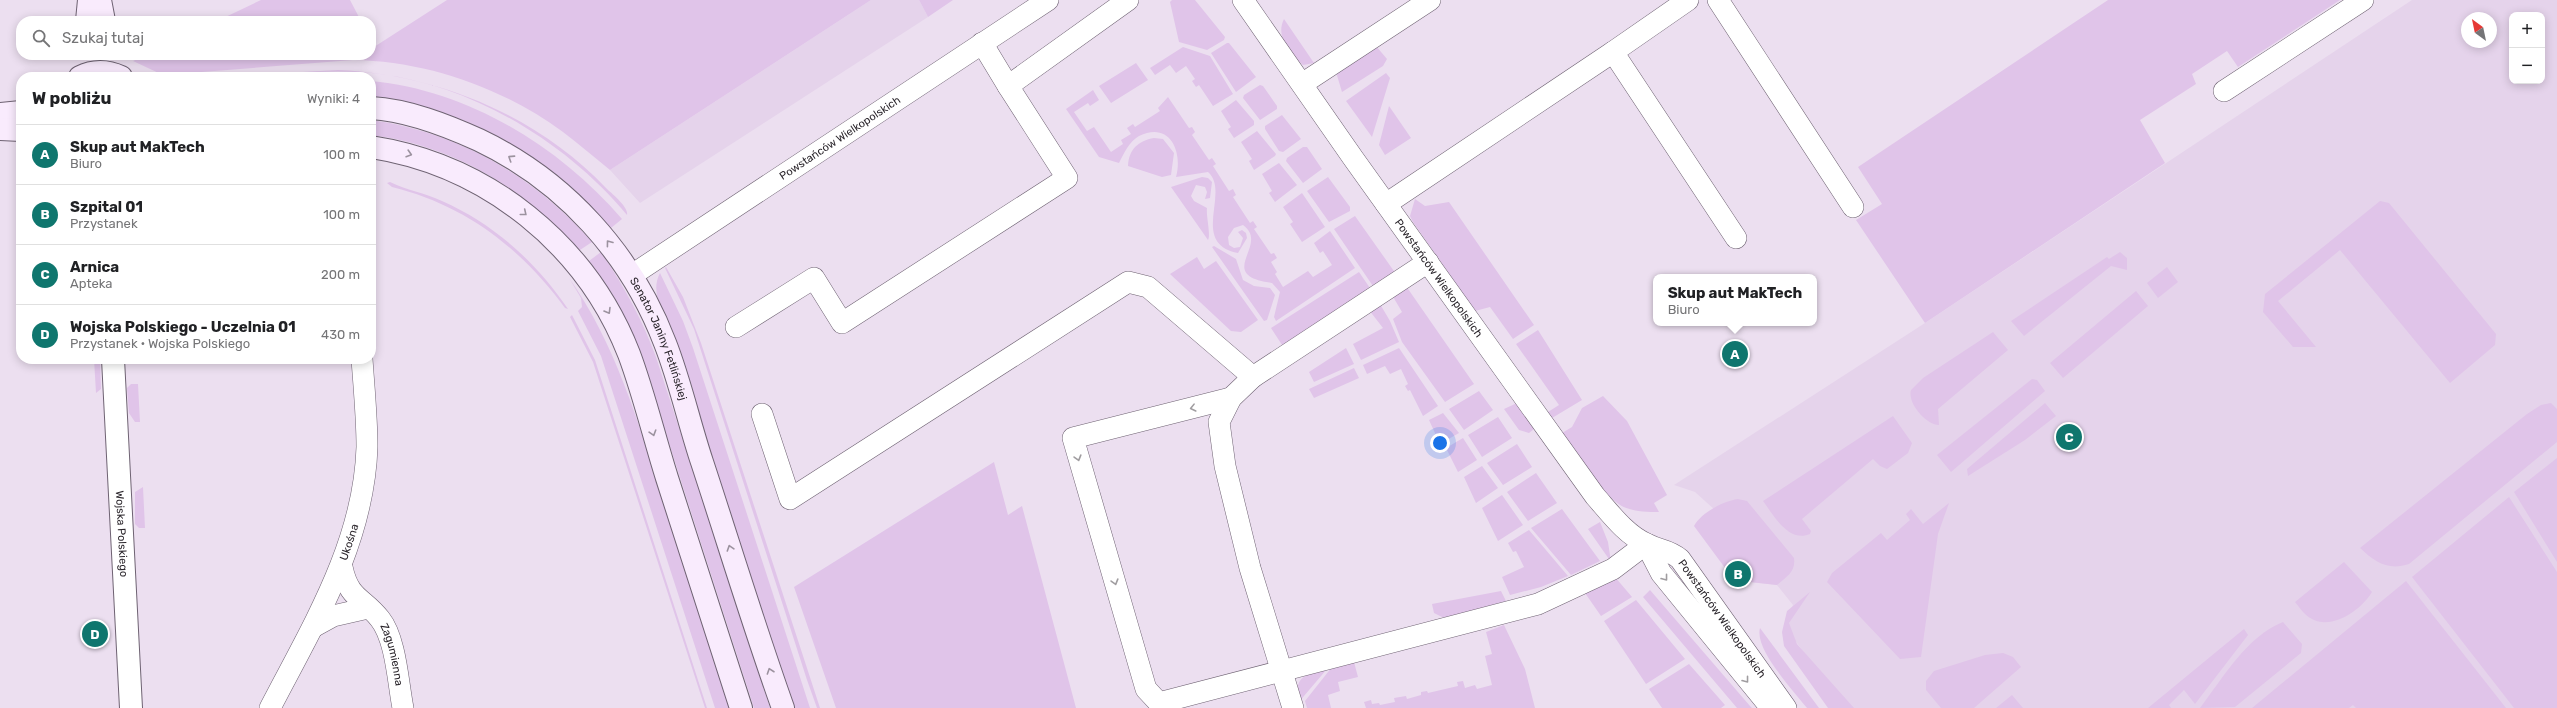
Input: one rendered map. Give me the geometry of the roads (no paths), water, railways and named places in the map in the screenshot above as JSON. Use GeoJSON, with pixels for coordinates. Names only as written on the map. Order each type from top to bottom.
{"type":"FeatureCollection","features":[{"type":"Feature","properties":{"kind":"main road"},"geometry":{"type":"LineString","coordinates":[[87,16],[89,0]]}},
{"type":"Feature","properties":{"kind":"main road"},"geometry":{"type":"LineString","coordinates":[[100,0],[103,16]]}},
{"type":"Feature","properties":{"kind":"main road"},"geometry":{"type":"LineString","coordinates":[[84,69],[95,72],[115,68]]}},
{"type":"Feature","properties":{"kind":"main road","name":"Senator Janiny Fetlińskiej"},"geometry":{"type":"LineString","coordinates":[[376,109],[431,121],[500,150],[544,179],[583,213],[606,240],[632,275],[665,343],[783,708]]}},
{"type":"Feature","properties":{"kind":"main road"},"geometry":{"type":"LineString","coordinates":[[0,114],[16,112]]}},
{"type":"Feature","properties":{"kind":"main road"},"geometry":{"type":"LineString","coordinates":[[0,129],[16,130]]}},
{"type":"Feature","properties":{"kind":"main road"},"geometry":{"type":"LineString","coordinates":[[376,148],[405,152],[441,164],[478,182],[518,207],[553,238],[576,264],[598,295],[629,354],[741,708]]}},
{"type":"Feature","properties":{"kind":"street","name":"Powstańców Wielkopolskich"},"geometry":{"type":"LineString","coordinates":[[632,275],[1048,0]]}},
{"type":"Feature","properties":{"kind":"street"},"geometry":{"type":"LineString","coordinates":[[1008,86],[1128,0]]}},
{"type":"Feature","properties":{"kind":"street","name":"Powstańców Wielkopolskich"},"geometry":{"type":"LineString","coordinates":[[1243,0],[1386,204],[1595,496],[1618,523],[1646,544],[1670,551],[1680,559],[1786,708]]}},
{"type":"Feature","properties":{"kind":"street"},"geometry":{"type":"LineString","coordinates":[[1302,84],[1430,0]]}},
{"type":"Feature","properties":{"kind":"street"},"geometry":{"type":"LineString","coordinates":[[1386,204],[1688,0]]}},
{"type":"Feature","properties":{"kind":"street"},"geometry":{"type":"LineString","coordinates":[[1718,0],[1853,207]]}},
{"type":"Feature","properties":{"kind":"street"},"geometry":{"type":"LineString","coordinates":[[2224,91],[2363,0]]}},
{"type":"Feature","properties":{"kind":"street"},"geometry":{"type":"LineString","coordinates":[[736,327],[814,278],[842,324],[1067,178],[982,43]]}},
{"type":"Feature","properties":{"kind":"street"},"geometry":{"type":"LineString","coordinates":[[1613,52],[1736,238]]}},
{"type":"Feature","properties":{"kind":"street"},"geometry":{"type":"LineString","coordinates":[[1293,708],[1283,670],[1250,568],[1225,466],[1219,422],[1231,398],[1253,377],[1428,262]]}},
{"type":"Feature","properties":{"kind":"street"},"geometry":{"type":"LineString","coordinates":[[762,414],[790,499],[1128,282],[1148,287],[1253,377]]}},
{"type":"Feature","properties":{"kind":"street","name":"Wojska Polskiego"},"geometry":{"type":"LineString","coordinates":[[113,364],[130,708]]}},
{"type":"Feature","properties":{"kind":"street","name":"Ukośna"},"geometry":{"type":"LineString","coordinates":[[270,708],[313,628],[342,567],[355,523],[367,447],[362,364]]}},
{"type":"Feature","properties":{"kind":"street"},"geometry":{"type":"LineString","coordinates":[[1231,398],[1073,438],[1146,689],[1159,703],[1538,604],[1613,569],[1646,544]]}},
{"type":"Feature","properties":{"kind":"street","name":"Powstańców Wielkopolskich"},"geometry":{"type":"LineString","coordinates":[[1646,544],[1661,573],[1751,687],[1771,708]]}},
{"type":"Feature","properties":{"kind":"street","name":"Zagumienna"},"geometry":{"type":"LineString","coordinates":[[342,567],[346,584],[380,619],[389,635],[403,708]]}},
{"type":"Feature","properties":{"kind":"street"},"geometry":{"type":"LineString","coordinates":[[313,628],[332,616],[368,608]]}},
{"type":"Feature","properties":{"kind":"place","name":"Skup aut MakTech"},"geometry":{"type":"Point","coordinates":[1735,354]}},
{"type":"Feature","properties":{"kind":"place","name":"Arnica"},"geometry":{"type":"Point","coordinates":[2069,437]}},
{"type":"Feature","properties":{"kind":"place","name":"Szpital 01"},"geometry":{"type":"Point","coordinates":[1738,574]}},
{"type":"Feature","properties":{"kind":"place","name":"Wojska Polskiego - Uczelnia 01"},"geometry":{"type":"Point","coordinates":[95,634]}}]}
